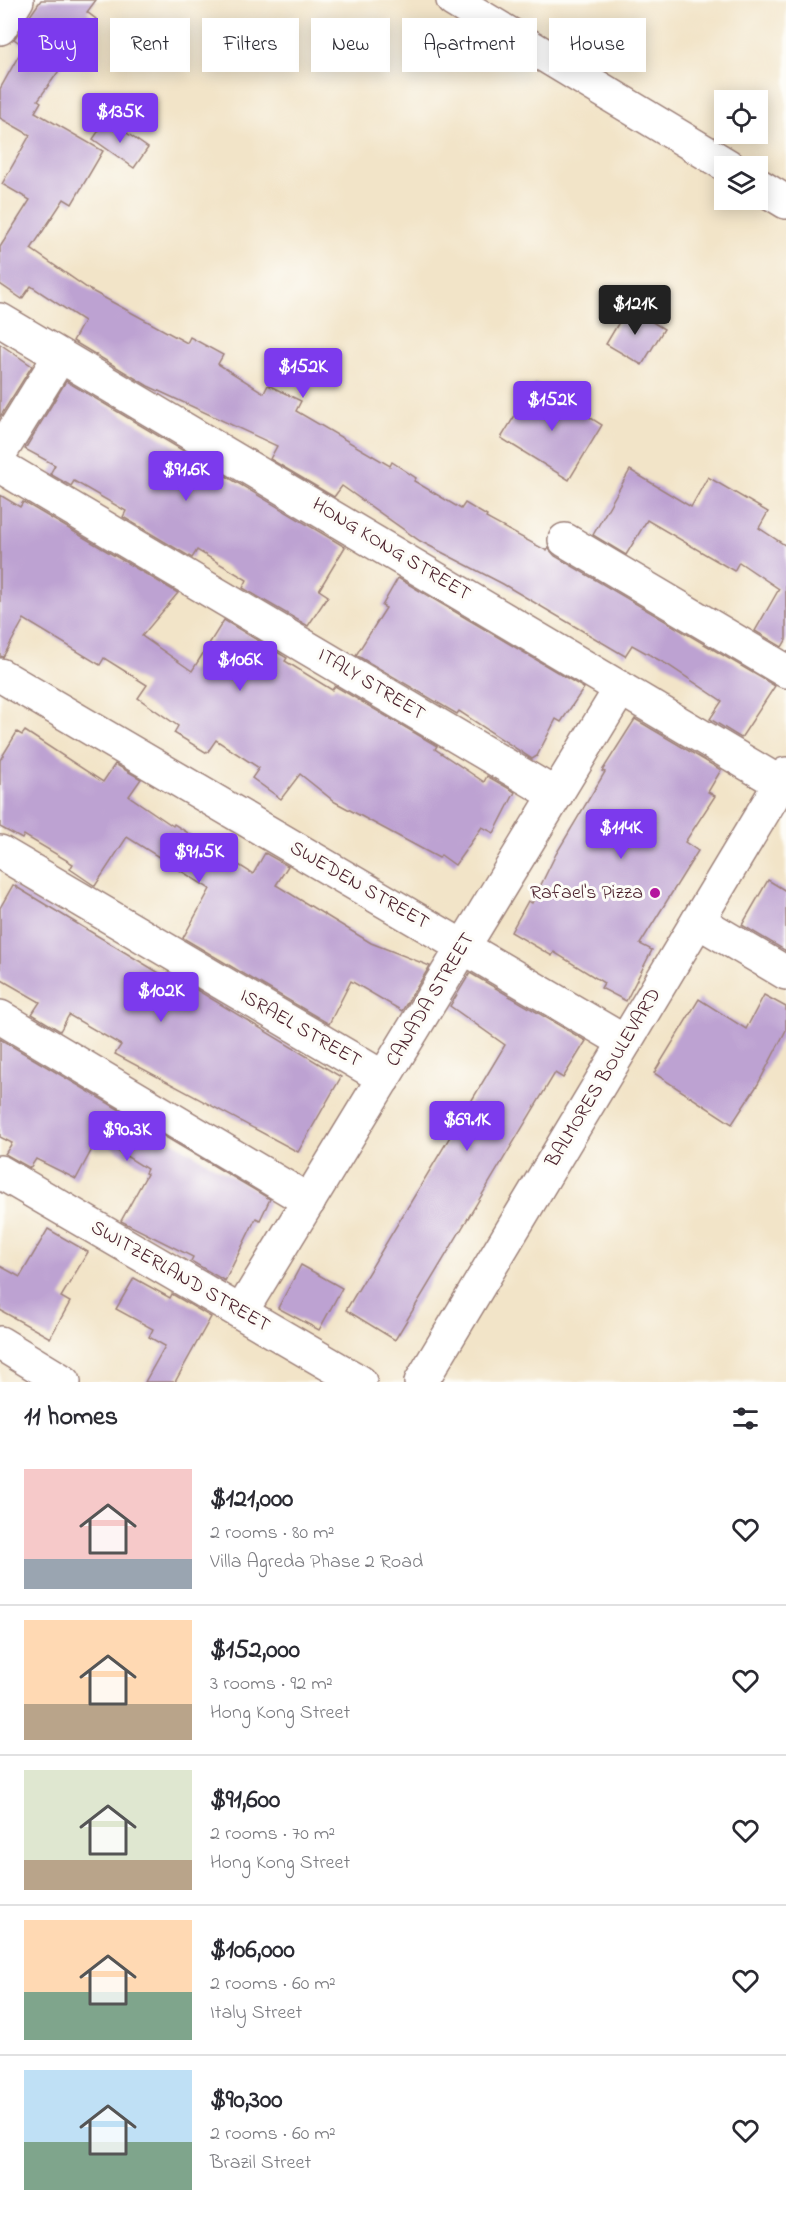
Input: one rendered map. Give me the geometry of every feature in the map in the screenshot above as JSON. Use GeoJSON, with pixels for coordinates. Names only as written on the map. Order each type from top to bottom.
{"type":"FeatureCollection","features":[{"type":"Feature","properties":{"kind":"street"},"geometry":{"type":"LineString","coordinates":[[0,28],[18,0]]}},
{"type":"Feature","properties":{"kind":"street"},"geometry":{"type":"LineString","coordinates":[[453,0],[714,158]]}},
{"type":"Feature","properties":{"kind":"street"},"geometry":{"type":"LineString","coordinates":[[768,190],[786,202]]}},
{"type":"Feature","properties":{"kind":"street","name":"HONG KONG STREET"},"geometry":{"type":"LineString","coordinates":[[0,320],[621,688],[783,778]]}},
{"type":"Feature","properties":{"kind":"street"},"geometry":{"type":"LineString","coordinates":[[0,453],[60,356]]}},
{"type":"Feature","properties":{"kind":"street","name":"ITALY STREET"},"geometry":{"type":"LineString","coordinates":[[0,466],[556,795]]}},
{"type":"Feature","properties":{"kind":"street"},"geometry":{"type":"LineString","coordinates":[[565,540],[786,671]]}},
{"type":"Feature","properties":{"kind":"street","name":"SWEDEN STREET"},"geometry":{"type":"LineString","coordinates":[[0,675],[625,1042]]}},
{"type":"Feature","properties":{"kind":"street","name":"CANADA STREET"},"geometry":{"type":"LineString","coordinates":[[241,1312],[621,688]]}},
{"type":"Feature","properties":{"kind":"street","name":"BALMORES BOULEVARD"},"geometry":{"type":"LineString","coordinates":[[421,1382],[783,778]]}},
{"type":"Feature","properties":{"kind":"street","name":"ISRAEL STREET"},"geometry":{"type":"LineString","coordinates":[[0,852],[384,1078]]}},
{"type":"Feature","properties":{"kind":"street"},"geometry":{"type":"LineString","coordinates":[[698,921],[786,974]]}},
{"type":"Feature","properties":{"kind":"street"},"geometry":{"type":"LineString","coordinates":[[0,1017],[309,1201]]}},
{"type":"Feature","properties":{"kind":"street","name":"SWITZERLAND STREET"},"geometry":{"type":"LineString","coordinates":[[0,1172],[360,1382]]}},
{"type":"Feature","properties":{"kind":"street"},"geometry":{"type":"LineString","coordinates":[[0,1343],[64,1382]]}},
{"type":"Feature","properties":{"kind":"building"},"geometry":{"type":"Polygon","coordinates":[[[41,0],[96,0],[87,12],[95,18],[29,18],[41,0]]]}},
{"type":"Feature","properties":{"kind":"building"},"geometry":{"type":"Polygon","coordinates":[[[18,57],[18,72],[58,72],[38,100],[41,102],[35,112],[103,151],[72,204],[64,199],[31,249],[90,290],[187,343],[190,337],[223,355],[218,364],[264,393],[268,385],[301,401],[296,411],[390,466],[392,462],[416,478],[414,481],[461,509],[465,503],[487,516],[486,518],[547,551],[548,548],[555,556],[775,686],[741,738],[710,719],[722,701],[668,665],[632,645],[625,656],[503,584],[420,541],[342,486],[334,497],[270,459],[277,446],[148,386],[73,341],[84,321],[31,286],[22,299],[0,284],[0,247],[30,200],[2,184],[30,135],[0,118],[0,89],[18,57]]]}},
{"type":"Feature","properties":{"kind":"building"},"geometry":{"type":"Polygon","coordinates":[[[107,119],[148,148],[134,168],[93,139],[107,119]]]}},
{"type":"Feature","properties":{"kind":"building"},"geometry":{"type":"Polygon","coordinates":[[[628,307],[664,329],[642,365],[606,344],[628,307]]]}},
{"type":"Feature","properties":{"kind":"building"},"geometry":{"type":"Polygon","coordinates":[[[0,344],[32,366],[0,417],[0,344]]]}},
{"type":"Feature","properties":{"kind":"building"},"geometry":{"type":"Polygon","coordinates":[[[66,381],[345,547],[319,590],[328,596],[308,626],[243,588],[247,580],[197,550],[192,558],[123,517],[126,511],[74,481],[71,486],[50,474],[55,465],[25,449],[66,381]]]}},
{"type":"Feature","properties":{"kind":"building"},"geometry":{"type":"Polygon","coordinates":[[[535,383],[602,425],[569,480],[501,438],[535,383]]]}},
{"type":"Feature","properties":{"kind":"building"},"geometry":{"type":"Polygon","coordinates":[[[630,470],[691,507],[708,477],[768,512],[759,528],[786,546],[786,640],[782,647],[755,631],[779,589],[739,562],[734,571],[647,520],[626,555],[593,535],[630,470]]]}},
{"type":"Feature","properties":{"kind":"building"},"geometry":{"type":"Polygon","coordinates":[[[0,495],[20,507],[23,502],[27,504],[178,593],[142,636],[192,671],[224,620],[287,658],[285,661],[332,690],[335,686],[437,746],[435,749],[484,782],[487,776],[515,792],[494,833],[482,827],[455,865],[441,855],[439,858],[335,802],[300,774],[281,799],[252,778],[259,768],[216,740],[207,753],[174,733],[178,726],[138,698],[147,685],[104,658],[100,665],[24,619],[3,657],[0,656],[0,495]]]}},
{"type":"Feature","properties":{"kind":"building"},"geometry":{"type":"Polygon","coordinates":[[[398,578],[584,688],[561,722],[556,719],[537,756],[532,759],[459,711],[457,714],[356,655],[386,608],[382,606],[398,578]]]}},
{"type":"Feature","properties":{"kind":"building"},"geometry":{"type":"Polygon","coordinates":[[[635,719],[721,770],[708,792],[715,796],[685,842],[698,851],[640,944],[652,950],[626,1001],[601,988],[604,983],[554,952],[552,956],[511,932],[528,901],[532,903],[556,854],[605,772],[602,771],[635,719]]]}},
{"type":"Feature","properties":{"kind":"building"},"geometry":{"type":"Polygon","coordinates":[[[25,731],[103,782],[115,764],[141,779],[129,796],[173,826],[174,824],[253,874],[265,853],[288,866],[276,885],[371,943],[430,966],[402,1011],[351,981],[329,1024],[183,938],[210,889],[127,837],[95,886],[70,869],[73,864],[24,835],[22,839],[0,827],[0,760],[17,732],[22,735],[25,731]]]}},
{"type":"Feature","properties":{"kind":"building"},"geometry":{"type":"Polygon","coordinates":[[[768,880],[786,891],[786,951],[742,925],[768,880]]]}},
{"type":"Feature","properties":{"kind":"building"},"geometry":{"type":"Polygon","coordinates":[[[13,885],[189,991],[192,987],[341,1077],[298,1152],[115,1054],[121,1045],[69,1015],[60,1031],[32,1014],[40,1002],[0,979],[0,908],[13,885]]]}},
{"type":"Feature","properties":{"kind":"building"},"geometry":{"type":"Polygon","coordinates":[[[470,973],[586,1041],[563,1078],[555,1073],[395,1340],[346,1310],[505,1045],[450,1006],[470,973]]]}},
{"type":"Feature","properties":{"kind":"building"},"geometry":{"type":"Polygon","coordinates":[[[764,995],[786,1007],[786,1030],[758,1084],[732,1124],[654,1073],[699,999],[746,1029],[764,995]]]}},
{"type":"Feature","properties":{"kind":"building"},"geometry":{"type":"Polygon","coordinates":[[[0,1039],[270,1199],[260,1220],[256,1218],[225,1281],[191,1261],[193,1257],[121,1221],[147,1174],[145,1173],[147,1169],[107,1144],[97,1140],[76,1179],[36,1159],[30,1168],[5,1154],[12,1143],[0,1137],[0,1039]]]}},
{"type":"Feature","properties":{"kind":"building"},"geometry":{"type":"Polygon","coordinates":[[[48,1229],[88,1252],[61,1297],[70,1302],[50,1338],[0,1310],[0,1266],[20,1277],[48,1229]]]}},
{"type":"Feature","properties":{"kind":"building"},"geometry":{"type":"Polygon","coordinates":[[[301,1265],[342,1288],[319,1330],[278,1308],[301,1265]]]}},
{"type":"Feature","properties":{"kind":"building"},"geometry":{"type":"Polygon","coordinates":[[[134,1278],[170,1298],[172,1294],[211,1317],[175,1382],[145,1382],[165,1346],[149,1337],[153,1329],[116,1309],[134,1278]]]}},
{"type":"Feature","properties":{"kind":"place","name":"Rafael's Pizza"},"geometry":{"type":"Point","coordinates":[655,893]}}]}
